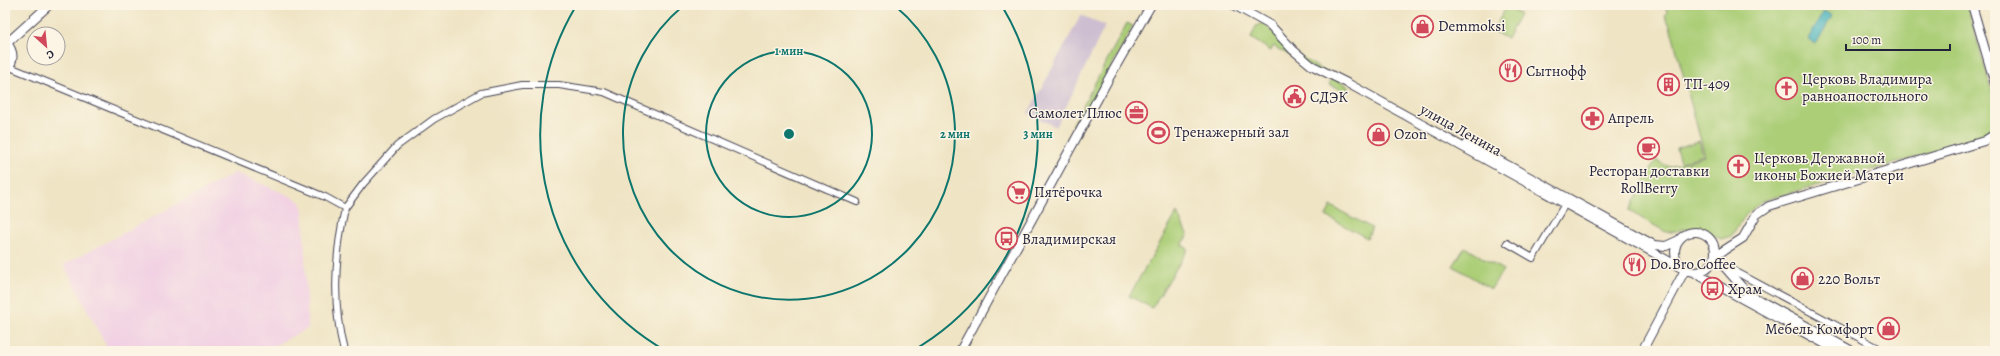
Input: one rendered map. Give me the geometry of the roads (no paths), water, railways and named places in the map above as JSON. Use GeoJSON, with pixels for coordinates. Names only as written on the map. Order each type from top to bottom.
{"type":"FeatureCollection","features":[{"type":"Feature","properties":{"kind":"street"},"geometry":{"type":"LineString","coordinates":[[49,5],[6,42],[13,53],[13,60],[8,69],[325,197],[345,208]]}},
{"type":"Feature","properties":{"kind":"street","name":"улица Ленина"},"geometry":{"type":"LineString","coordinates":[[1234,5],[1270,25],[1293,50],[1311,65],[1684,270]]}},
{"type":"Feature","properties":{"kind":"street","name":"улица Ленина"},"geometry":{"type":"LineString","coordinates":[[1241,5],[1271,23],[1312,62],[1360,86],[1654,244],[1666,246],[1679,240]]}},
{"type":"Feature","properties":{"kind":"street"},"geometry":{"type":"LineString","coordinates":[[1972,5],[1995,84]]}},
{"type":"Feature","properties":{"kind":"street"},"geometry":{"type":"LineString","coordinates":[[960,351],[1150,6]]}},
{"type":"Feature","properties":{"kind":"street"},"geometry":{"type":"LineString","coordinates":[[344,351],[338,331],[336,288],[345,208],[363,184],[397,146],[434,119],[481,93],[522,85],[559,85],[604,92],[857,202]]}},
{"type":"Feature","properties":{"kind":"street"},"geometry":{"type":"LineString","coordinates":[[1695,273],[1708,268],[1715,256],[1743,238],[1756,215],[1769,206],[1984,141],[1995,134]]}},
{"type":"Feature","properties":{"kind":"street"},"geometry":{"type":"LineString","coordinates":[[1507,243],[1533,258],[1565,204]]}},
{"type":"Feature","properties":{"kind":"street"},"geometry":{"type":"LineString","coordinates":[[1838,351],[1746,297],[1724,265],[1715,256],[1713,243],[1703,234],[1690,233],[1679,240],[1676,246],[1675,258],[1684,270],[1695,273],[1746,297],[1852,351]]}},
{"type":"Feature","properties":{"kind":"street"},"geometry":{"type":"LineString","coordinates":[[1724,265],[1884,351]]}},
{"type":"Feature","properties":{"kind":"street"},"geometry":{"type":"LineString","coordinates":[[1642,351],[1684,270]]}},
{"type":"Feature","properties":{"kind":"water"},"geometry":{"type":"Polygon","coordinates":[[[1824,11],[1832,16],[1816,44],[1808,39],[1824,11]]]}},
{"type":"Feature","properties":{"kind":"place","name":"Demmoksi"},"geometry":{"type":"Point","coordinates":[1423,26]}},
{"type":"Feature","properties":{"kind":"place","name":"Сытнофф"},"geometry":{"type":"Point","coordinates":[1511,71]}},
{"type":"Feature","properties":{"kind":"place","name":"ТП-409"},"geometry":{"type":"Point","coordinates":[1668,84]}},
{"type":"Feature","properties":{"kind":"place","name":"Церковь Владимира равноапостольного"},"geometry":{"type":"Point","coordinates":[1787,88]}},
{"type":"Feature","properties":{"kind":"place","name":"СДЭК"},"geometry":{"type":"Point","coordinates":[1295,97]}},
{"type":"Feature","properties":{"kind":"place","name":"Самолет Плюс"},"geometry":{"type":"Point","coordinates":[1137,113]}},
{"type":"Feature","properties":{"kind":"place","name":"Апрель"},"geometry":{"type":"Point","coordinates":[1592,118]}},
{"type":"Feature","properties":{"kind":"place","name":"Тренажерный зал"},"geometry":{"type":"Point","coordinates":[1158,132]}},
{"type":"Feature","properties":{"kind":"place","name":"Ozon"},"geometry":{"type":"Point","coordinates":[1378,134]}},
{"type":"Feature","properties":{"kind":"place","name":"Ресторан доставки RollBerry"},"geometry":{"type":"Point","coordinates":[1649,148]}},
{"type":"Feature","properties":{"kind":"place","name":"Церковь Державной иконы Божией Матери"},"geometry":{"type":"Point","coordinates":[1739,167]}},
{"type":"Feature","properties":{"kind":"place","name":"Пятёрочка"},"geometry":{"type":"Point","coordinates":[1019,192]}},
{"type":"Feature","properties":{"kind":"place","name":"Владимирская"},"geometry":{"type":"Point","coordinates":[1007,239]}},
{"type":"Feature","properties":{"kind":"place","name":"Do.Bro Coffee"},"geometry":{"type":"Point","coordinates":[1634,264]}},
{"type":"Feature","properties":{"kind":"place","name":"220 Вольт"},"geometry":{"type":"Point","coordinates":[1802,279]}},
{"type":"Feature","properties":{"kind":"place","name":"Храм"},"geometry":{"type":"Point","coordinates":[1713,289]}},
{"type":"Feature","properties":{"kind":"place","name":"Мебель Комфорт"},"geometry":{"type":"Point","coordinates":[1889,329]}}]}
